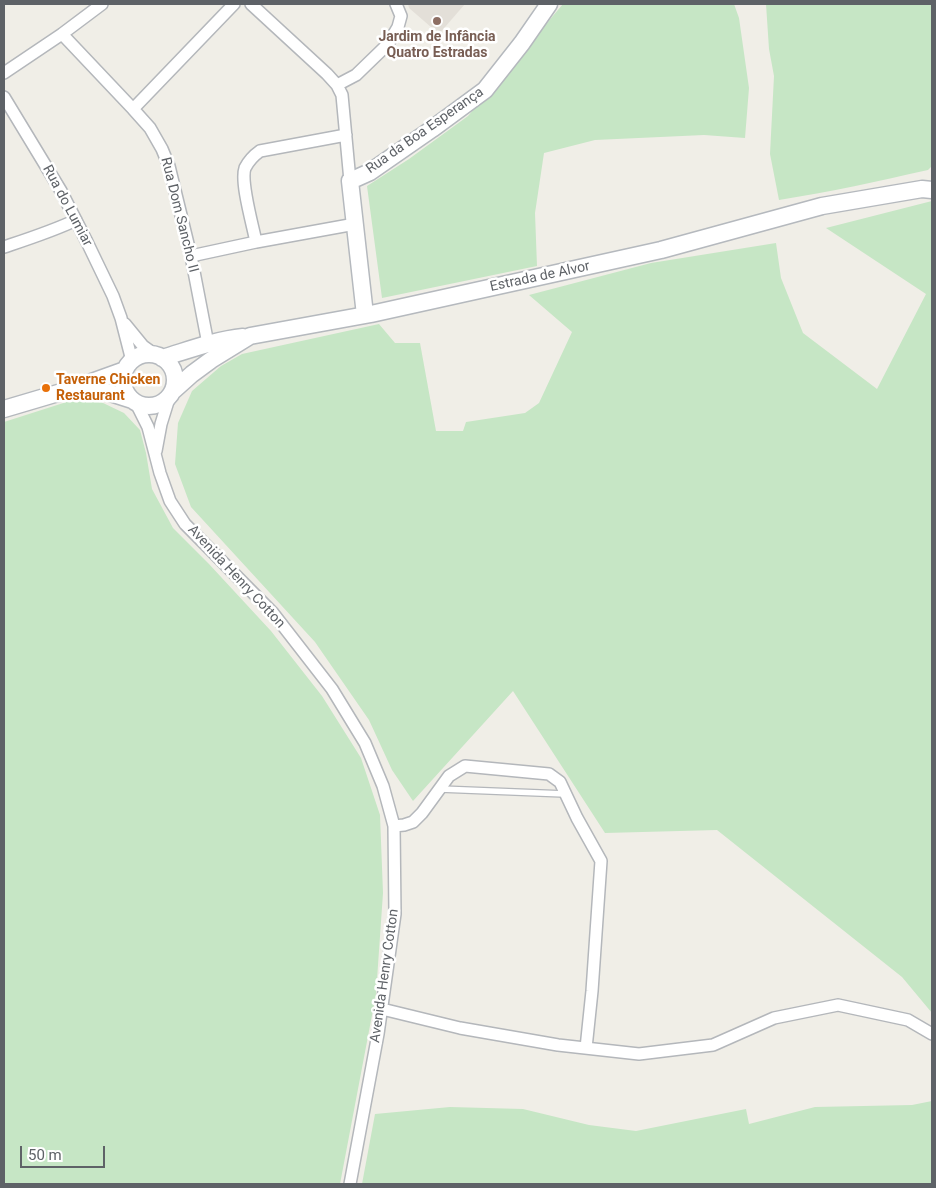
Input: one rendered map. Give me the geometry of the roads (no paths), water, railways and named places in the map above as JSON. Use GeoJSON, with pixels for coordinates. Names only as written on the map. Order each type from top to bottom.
{"type":"FeatureCollection","features":[{"type":"Feature","properties":{"kind":"street"},"geometry":{"type":"LineString","coordinates":[[4,73],[62,34],[102,4]]}},
{"type":"Feature","properties":{"kind":"street"},"geometry":{"type":"LineString","coordinates":[[133,109],[234,4]]}},
{"type":"Feature","properties":{"kind":"street"},"geometry":{"type":"LineString","coordinates":[[251,4],[328,74],[342,95],[365,315]]}},
{"type":"Feature","properties":{"kind":"street"},"geometry":{"type":"LineString","coordinates":[[337,85],[356,76],[388,44],[398,27],[401,16],[396,4]]}},
{"type":"Feature","properties":{"kind":"street","name":"Rua da Boa Esperança"},"geometry":{"type":"LineString","coordinates":[[350,181],[370,172],[485,90],[522,44],[549,4]]}},
{"type":"Feature","properties":{"kind":"street","name":"Rua Dom Sancho II"},"geometry":{"type":"LineString","coordinates":[[62,34],[150,128],[162,149],[169,166],[191,256],[208,344]]}},
{"type":"Feature","properties":{"kind":"street","name":"Rua do Lumiar"},"geometry":{"type":"LineString","coordinates":[[4,98],[61,191],[113,296],[121,318]]}},
{"type":"Feature","properties":{"kind":"street"},"geometry":{"type":"LineString","coordinates":[[256,242],[244,181],[245,170],[250,159],[260,151],[346,135]]}},
{"type":"Feature","properties":{"kind":"street","name":"Estrada de Alvor"},"geometry":{"type":"LineString","coordinates":[[4,409],[75,388],[128,366],[141,356],[159,357],[229,338],[250,336],[365,315],[662,250],[822,206],[929,188]]}},
{"type":"Feature","properties":{"kind":"street"},"geometry":{"type":"LineString","coordinates":[[4,247],[76,220]]}},
{"type":"Feature","properties":{"kind":"street"},"geometry":{"type":"LineString","coordinates":[[191,256],[355,224]]}},
{"type":"Feature","properties":{"kind":"street"},"geometry":{"type":"LineString","coordinates":[[121,318],[143,346],[166,361],[173,370],[175,380],[161,424],[155,453]]}},
{"type":"Feature","properties":{"kind":"street"},"geometry":{"type":"LineString","coordinates":[[121,318],[128,366],[124,375],[124,386],[134,401]]}},
{"type":"Feature","properties":{"kind":"street","name":"Estrada de Alvor"},"geometry":{"type":"LineString","coordinates":[[75,388],[107,392],[147,406],[157,405],[166,400],[192,374],[250,336]]}},
{"type":"Feature","properties":{"kind":"street","name":"Avenida Henry Cotton"},"geometry":{"type":"LineString","coordinates":[[134,401],[148,427],[160,473],[170,501],[185,524],[273,613],[332,689],[365,743],[383,786],[394,826],[395,914],[378,1034],[350,1184]]}},
{"type":"Feature","properties":{"kind":"street"},"geometry":{"type":"LineString","coordinates":[[394,826],[413,822],[422,813],[449,776],[464,766],[549,774],[560,782],[601,861],[586,1048]]}},
{"type":"Feature","properties":{"kind":"street"},"geometry":{"type":"LineString","coordinates":[[382,1009],[460,1028],[558,1045],[639,1054],[713,1045],[774,1018],[838,1006],[908,1020],[932,1034]]}},
{"type":"Feature","properties":{"kind":"lane"},"geometry":{"type":"LineString","coordinates":[[440,789],[566,794]]}},
{"type":"Feature","properties":{"kind":"place","name":"Jardim de Infância Quatro Estradas"},"geometry":{"type":"Point","coordinates":[437,21]}},
{"type":"Feature","properties":{"kind":"place","name":"Taverne Chicken Restaurant"},"geometry":{"type":"Point","coordinates":[46,388]}}]}
